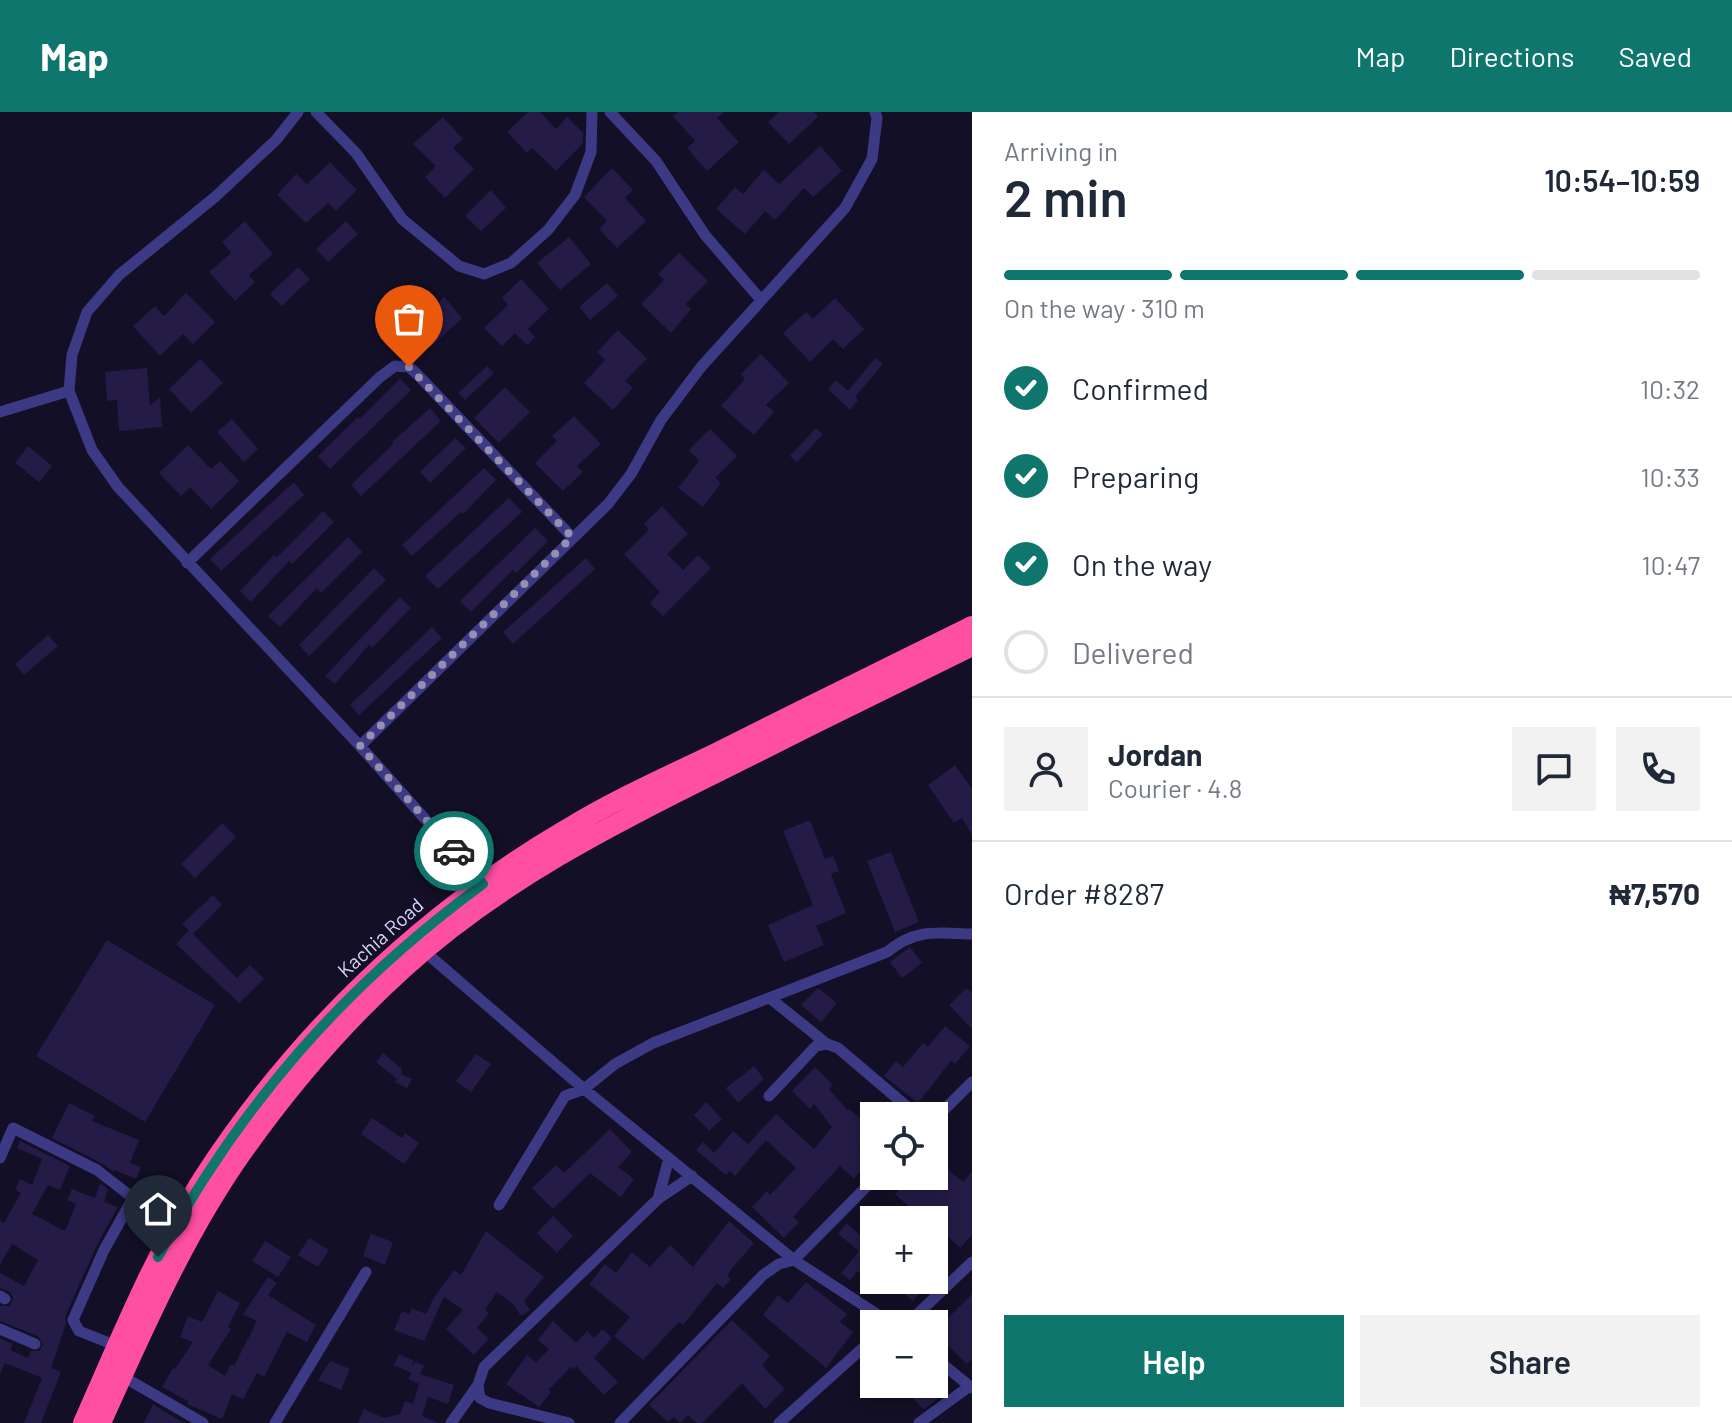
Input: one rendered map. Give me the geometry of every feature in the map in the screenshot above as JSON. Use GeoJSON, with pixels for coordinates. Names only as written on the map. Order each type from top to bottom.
{"type":"FeatureCollection","features":[{"type":"Feature","properties":{"kind":"highway","name":"Kachia Road"},"geometry":{"type":"LineString","coordinates":[[83,1423],[158,1257],[205,1176],[298,1050],[372,974],[483,884],[567,829],[972,626]]}},
{"type":"Feature","properties":{"kind":"highway","name":"Kachia Road"},"geometry":{"type":"LineString","coordinates":[[101,1423],[179,1259],[243,1151],[305,1070],[376,995],[424,951],[512,886],[598,833],[972,646]]}},
{"type":"Feature","properties":{"kind":"street"},"geometry":{"type":"LineString","coordinates":[[298,112],[276,140],[215,197],[119,275],[87,312],[72,355],[69,391],[92,450],[118,487],[360,746],[483,884]]}},
{"type":"Feature","properties":{"kind":"street"},"geometry":{"type":"LineString","coordinates":[[316,112],[356,153],[402,219],[459,266],[484,274],[511,263],[521,255],[548,230],[575,195],[591,152],[592,112]]}},
{"type":"Feature","properties":{"kind":"street"},"geometry":{"type":"LineString","coordinates":[[610,112],[656,161],[705,235],[761,300]]}},
{"type":"Feature","properties":{"kind":"street"},"geometry":{"type":"LineString","coordinates":[[360,746],[608,504],[631,474],[661,420],[701,367],[845,208],[872,159],[875,112]]}},
{"type":"Feature","properties":{"kind":"street"},"geometry":{"type":"LineString","coordinates":[[187,563],[395,366],[409,367],[417,374],[572,537]]}},
{"type":"Feature","properties":{"kind":"street"},"geometry":{"type":"LineString","coordinates":[[0,412],[69,391]]}},
{"type":"Feature","properties":{"kind":"street"},"geometry":{"type":"LineString","coordinates":[[499,1205],[565,1096],[584,1089],[615,1064],[653,1043],[887,952],[916,934],[972,934]]}},
{"type":"Feature","properties":{"kind":"street"},"geometry":{"type":"LineString","coordinates":[[424,951],[584,1089],[794,1260],[871,1310]]}},
{"type":"Feature","properties":{"kind":"street"},"geometry":{"type":"LineString","coordinates":[[771,999],[827,1044],[838,1048],[902,1102]]}},
{"type":"Feature","properties":{"kind":"street"},"geometry":{"type":"LineString","coordinates":[[769,1096],[816,1046],[827,1044]]}},
{"type":"Feature","properties":{"kind":"street"},"geometry":{"type":"LineString","coordinates":[[948,1106],[972,1082]]}},
{"type":"Feature","properties":{"kind":"street"},"geometry":{"type":"LineString","coordinates":[[0,1158],[13,1128],[97,1170],[133,1198],[104,1250],[73,1320],[79,1331],[117,1346]]}},
{"type":"Feature","properties":{"kind":"street"},"geometry":{"type":"LineString","coordinates":[[658,1199],[669,1158]]}},
{"type":"Feature","properties":{"kind":"street"},"geometry":{"type":"LineString","coordinates":[[451,1423],[478,1385],[484,1367],[658,1199],[692,1176]]}},
{"type":"Feature","properties":{"kind":"street"},"geometry":{"type":"LineString","coordinates":[[620,1423],[763,1275],[779,1264],[794,1260],[863,1190]]}},
{"type":"Feature","properties":{"kind":"street"},"geometry":{"type":"LineString","coordinates":[[922,1310],[972,1262]]}},
{"type":"Feature","properties":{"kind":"street"},"geometry":{"type":"LineString","coordinates":[[275,1423],[366,1272]]}},
{"type":"Feature","properties":{"kind":"street"},"geometry":{"type":"LineString","coordinates":[[0,1329],[35,1344]]}},
{"type":"Feature","properties":{"kind":"street"},"geometry":{"type":"LineString","coordinates":[[779,1423],[860,1351]]}},
{"type":"Feature","properties":{"kind":"street"},"geometry":{"type":"LineString","coordinates":[[919,1423],[971,1387],[948,1368]]}},
{"type":"Feature","properties":{"kind":"street"},"geometry":{"type":"LineString","coordinates":[[122,1376],[203,1423]]}},
{"type":"Feature","properties":{"kind":"street"},"geometry":{"type":"LineString","coordinates":[[478,1385],[480,1398],[489,1403],[569,1423]]}},
{"type":"Feature","properties":{"kind":"building"},"geometry":{"type":"Polygon","coordinates":[[[528,112],[540,112],[556,129],[567,117],[583,133],[583,143],[556,171],[532,148],[527,153],[507,132],[528,112]]]}},
{"type":"Feature","properties":{"kind":"building"},"geometry":{"type":"Polygon","coordinates":[[[678,112],[724,112],[717,118],[739,142],[707,171],[687,148],[695,141],[673,116],[678,112]]]}},
{"type":"Feature","properties":{"kind":"building"},"geometry":{"type":"Polygon","coordinates":[[[779,112],[814,112],[818,117],[789,144],[768,122],[779,112]]]}},
{"type":"Feature","properties":{"kind":"building"},"geometry":{"type":"Polygon","coordinates":[[[443,117],[463,139],[453,148],[474,169],[445,198],[425,177],[436,166],[413,144],[443,117]]]}},
{"type":"Feature","properties":{"kind":"building"},"geometry":{"type":"Polygon","coordinates":[[[820,146],[842,171],[813,197],[804,188],[775,220],[765,211],[745,234],[716,209],[735,187],[743,194],[764,170],[779,184],[820,146]]]}},
{"type":"Feature","properties":{"kind":"building"},"geometry":{"type":"Polygon","coordinates":[[[330,162],[357,190],[336,211],[328,203],[306,223],[277,195],[296,174],[307,184],[330,162]]]}},
{"type":"Feature","properties":{"kind":"building"},"geometry":{"type":"Polygon","coordinates":[[[612,168],[633,190],[625,198],[646,221],[617,248],[599,229],[607,221],[584,197],[612,168]]]}},
{"type":"Feature","properties":{"kind":"building"},"geometry":{"type":"Polygon","coordinates":[[[491,190],[506,208],[481,231],[465,216],[491,190]]]}},
{"type":"Feature","properties":{"kind":"building"},"geometry":{"type":"Polygon","coordinates":[[[245,221],[273,254],[249,275],[255,282],[235,301],[209,272],[231,253],[222,242],[245,221]]]}},
{"type":"Feature","properties":{"kind":"building"},"geometry":{"type":"Polygon","coordinates":[[[346,221],[358,234],[328,262],[316,249],[346,221]]]}},
{"type":"Feature","properties":{"kind":"building"},"geometry":{"type":"Polygon","coordinates":[[[569,237],[591,264],[560,290],[537,263],[569,237]]]}},
{"type":"Feature","properties":{"kind":"building"},"geometry":{"type":"Polygon","coordinates":[[[679,253],[708,281],[686,304],[691,309],[671,333],[641,304],[664,280],[658,274],[679,253]]]}},
{"type":"Feature","properties":{"kind":"building"},"geometry":{"type":"Polygon","coordinates":[[[298,267],[310,279],[282,306],[270,294],[298,267]]]}},
{"type":"Feature","properties":{"kind":"building"},"geometry":{"type":"Polygon","coordinates":[[[521,279],[549,309],[528,329],[535,337],[527,345],[515,333],[502,346],[484,328],[508,305],[502,298],[521,279]]]}},
{"type":"Feature","properties":{"kind":"building"},"geometry":{"type":"Polygon","coordinates":[[[412,283],[433,308],[444,297],[462,318],[431,347],[411,325],[403,332],[383,308],[412,283]]]}},
{"type":"Feature","properties":{"kind":"building"},"geometry":{"type":"Polygon","coordinates":[[[607,283],[618,296],[590,320],[579,307],[607,283]]]}},
{"type":"Feature","properties":{"kind":"building"},"geometry":{"type":"Polygon","coordinates":[[[186,293],[215,322],[193,344],[183,334],[160,356],[133,326],[155,306],[164,316],[186,293]]]}},
{"type":"Feature","properties":{"kind":"building"},"geometry":{"type":"Polygon","coordinates":[[[835,298],[864,329],[843,349],[833,339],[810,362],[783,333],[806,312],[813,319],[835,298]]]}},
{"type":"Feature","properties":{"kind":"building"},"geometry":{"type":"Polygon","coordinates":[[[618,330],[647,359],[625,381],[633,388],[613,410],[584,383],[605,360],[597,352],[618,330]]]}},
{"type":"Feature","properties":{"kind":"building"},"geometry":{"type":"Polygon","coordinates":[[[761,354],[789,383],[766,405],[774,412],[754,435],[721,406],[745,379],[741,374],[761,354]]]}},
{"type":"Feature","properties":{"kind":"building"},"geometry":{"type":"Polygon","coordinates":[[[875,358],[883,364],[855,397],[858,400],[850,410],[828,389],[836,380],[848,391],[875,358]]]}},
{"type":"Feature","properties":{"kind":"building"},"geometry":{"type":"Polygon","coordinates":[[[200,359],[223,383],[191,413],[169,389],[200,359]]]}},
{"type":"Feature","properties":{"kind":"building"},"geometry":{"type":"Polygon","coordinates":[[[487,366],[494,373],[465,400],[458,393],[487,366]]]}},
{"type":"Feature","properties":{"kind":"building"},"geometry":{"type":"Polygon","coordinates":[[[147,368],[150,406],[160,397],[162,427],[119,431],[117,400],[107,401],[105,372],[147,368]]]}},
{"type":"Feature","properties":{"kind":"building"},"geometry":{"type":"Polygon","coordinates":[[[400,379],[411,390],[330,469],[318,456],[400,379]]]}},
{"type":"Feature","properties":{"kind":"building"},"geometry":{"type":"Polygon","coordinates":[[[505,387],[530,412],[499,443],[474,418],[505,387]]]}},
{"type":"Feature","properties":{"kind":"building"},"geometry":{"type":"Polygon","coordinates":[[[430,408],[441,421],[361,496],[351,485],[430,408]]]}},
{"type":"Feature","properties":{"kind":"building"},"geometry":{"type":"Polygon","coordinates":[[[574,416],[601,444],[577,466],[583,472],[563,491],[535,463],[557,441],[552,436],[574,416]]]}},
{"type":"Feature","properties":{"kind":"building"},"geometry":{"type":"Polygon","coordinates":[[[232,419],[258,449],[244,462],[217,432],[232,419]]]}},
{"type":"Feature","properties":{"kind":"building"},"geometry":{"type":"Polygon","coordinates":[[[816,428],[823,434],[797,462],[790,456],[816,428]]]}},
{"type":"Feature","properties":{"kind":"building"},"geometry":{"type":"Polygon","coordinates":[[[710,429],[737,456],[715,478],[721,483],[703,507],[678,488],[699,461],[689,450],[710,429]]]}},
{"type":"Feature","properties":{"kind":"building"},"geometry":{"type":"Polygon","coordinates":[[[455,438],[466,448],[430,483],[420,472],[455,438]]]}},
{"type":"Feature","properties":{"kind":"building"},"geometry":{"type":"Polygon","coordinates":[[[188,445],[211,469],[220,461],[239,481],[211,509],[190,487],[181,496],[159,473],[188,445]]]}},
{"type":"Feature","properties":{"kind":"building"},"geometry":{"type":"Polygon","coordinates":[[[28,446],[52,466],[39,482],[15,463],[28,446]]]}},
{"type":"Feature","properties":{"kind":"building"},"geometry":{"type":"Polygon","coordinates":[[[484,468],[496,480],[463,514],[461,512],[412,556],[402,545],[484,468]]]}},
{"type":"Feature","properties":{"kind":"building"},"geometry":{"type":"Polygon","coordinates":[[[294,482],[304,495],[221,571],[210,559],[294,482]]]}},
{"type":"Feature","properties":{"kind":"building"},"geometry":{"type":"Polygon","coordinates":[[[509,498],[522,512],[438,589],[425,576],[509,498]]]}},
{"type":"Feature","properties":{"kind":"building"},"geometry":{"type":"Polygon","coordinates":[[[662,506],[688,534],[667,554],[683,570],[698,555],[711,568],[663,616],[650,603],[660,592],[624,554],[649,530],[644,524],[662,506]]]}},
{"type":"Feature","properties":{"kind":"building"},"geometry":{"type":"Polygon","coordinates":[[[323,511],[334,522],[292,564],[289,561],[251,602],[240,591],[323,511]]]}},
{"type":"Feature","properties":{"kind":"building"},"geometry":{"type":"Polygon","coordinates":[[[535,528],[548,541],[516,573],[513,570],[471,612],[460,601],[535,528]]]}},
{"type":"Feature","properties":{"kind":"building"},"geometry":{"type":"Polygon","coordinates":[[[348,537],[362,552],[321,593],[317,588],[280,627],[268,616],[348,537]]]}},
{"type":"Feature","properties":{"kind":"building"},"geometry":{"type":"Polygon","coordinates":[[[586,558],[595,569],[513,644],[503,632],[586,558]]]}},
{"type":"Feature","properties":{"kind":"building"},"geometry":{"type":"Polygon","coordinates":[[[374,568],[386,580],[309,656],[299,645],[374,568]]]}},
{"type":"Feature","properties":{"kind":"building"},"geometry":{"type":"Polygon","coordinates":[[[400,597],[411,608],[372,648],[369,645],[335,684],[325,676],[400,597]]]}},
{"type":"Feature","properties":{"kind":"building"},"geometry":{"type":"Polygon","coordinates":[[[432,627],[442,638],[359,715],[350,705],[432,627]]]}},
{"type":"Feature","properties":{"kind":"building"},"geometry":{"type":"Polygon","coordinates":[[[48,635],[58,646],[24,675],[15,664],[48,635]]]}},
{"type":"Feature","properties":{"kind":"building"},"geometry":{"type":"Polygon","coordinates":[[[955,765],[972,789],[972,835],[962,818],[954,823],[928,785],[955,765]]]}},
{"type":"Feature","properties":{"kind":"building"},"geometry":{"type":"Polygon","coordinates":[[[810,820],[825,859],[833,856],[839,871],[831,874],[846,913],[816,926],[824,945],[784,962],[768,925],[813,905],[783,831],[810,820]]]}},
{"type":"Feature","properties":{"kind":"building"},"geometry":{"type":"Polygon","coordinates":[[[222,823],[236,837],[195,878],[181,864],[222,823]]]}},
{"type":"Feature","properties":{"kind":"building"},"geometry":{"type":"Polygon","coordinates":[[[891,852],[919,922],[895,932],[867,861],[891,852]]]}},
{"type":"Feature","properties":{"kind":"building"},"geometry":{"type":"Polygon","coordinates":[[[213,895],[222,905],[193,934],[182,924],[213,895]]]}},
{"type":"Feature","properties":{"kind":"building"},"geometry":{"type":"Polygon","coordinates":[[[189,930],[237,978],[250,965],[264,979],[239,1003],[176,944],[189,930]]]}},
{"type":"Feature","properties":{"kind":"building"},"geometry":{"type":"Polygon","coordinates":[[[107,940],[215,1005],[145,1122],[36,1056],[107,940]]]}},
{"type":"Feature","properties":{"kind":"building"},"geometry":{"type":"Polygon","coordinates":[[[910,947],[922,963],[902,978],[890,962],[910,947]]]}},
{"type":"Feature","properties":{"kind":"building"},"geometry":{"type":"Polygon","coordinates":[[[818,988],[837,1003],[821,1022],[801,1005],[818,988]]]}},
{"type":"Feature","properties":{"kind":"building"},"geometry":{"type":"Polygon","coordinates":[[[966,988],[972,993],[972,1029],[949,1005],[966,988]]]}},
{"type":"Feature","properties":{"kind":"building"},"geometry":{"type":"Polygon","coordinates":[[[945,1026],[970,1046],[955,1064],[951,1061],[917,1102],[884,1076],[896,1061],[903,1067],[923,1043],[928,1047],[945,1026]]]}},
{"type":"Feature","properties":{"kind":"building"},"geometry":{"type":"Polygon","coordinates":[[[383,1053],[402,1069],[401,1074],[412,1079],[407,1088],[395,1082],[397,1079],[376,1062],[383,1053]]]}},
{"type":"Feature","properties":{"kind":"building"},"geometry":{"type":"Polygon","coordinates":[[[476,1054],[491,1064],[471,1092],[456,1081],[476,1054]]]}},
{"type":"Feature","properties":{"kind":"building"},"geometry":{"type":"Polygon","coordinates":[[[754,1066],[764,1079],[738,1103],[726,1088],[754,1066]]]}},
{"type":"Feature","properties":{"kind":"building"},"geometry":{"type":"Polygon","coordinates":[[[815,1067],[833,1085],[829,1089],[848,1111],[860,1118],[860,1172],[854,1179],[840,1166],[793,1217],[799,1222],[784,1238],[752,1207],[767,1191],[770,1195],[796,1168],[766,1140],[735,1176],[730,1171],[726,1175],[696,1150],[703,1142],[714,1153],[733,1131],[748,1144],[776,1114],[814,1149],[832,1127],[814,1104],[810,1109],[792,1091],[815,1067]]]}},
{"type":"Feature","properties":{"kind":"building"},"geometry":{"type":"Polygon","coordinates":[[[706,1102],[722,1119],[709,1131],[694,1115],[706,1102]]]}},
{"type":"Feature","properties":{"kind":"building"},"geometry":{"type":"Polygon","coordinates":[[[69,1103],[95,1116],[92,1121],[139,1140],[130,1163],[141,1167],[136,1179],[114,1172],[52,1138],[69,1103]]]}},
{"type":"Feature","properties":{"kind":"building"},"geometry":{"type":"Polygon","coordinates":[[[372,1118],[402,1138],[405,1133],[419,1143],[404,1164],[361,1134],[372,1118]]]}},
{"type":"Feature","properties":{"kind":"building"},"geometry":{"type":"Polygon","coordinates":[[[610,1129],[632,1152],[618,1167],[634,1179],[621,1197],[590,1173],[553,1209],[532,1188],[556,1165],[564,1173],[610,1129]]]}},
{"type":"Feature","properties":{"kind":"building"},"geometry":{"type":"Polygon","coordinates":[[[20,1141],[70,1166],[60,1190],[48,1185],[32,1214],[65,1231],[76,1204],[67,1200],[72,1189],[95,1198],[100,1183],[108,1189],[104,1202],[118,1207],[96,1247],[65,1317],[66,1324],[51,1368],[61,1372],[41,1423],[24,1423],[42,1378],[5,1363],[0,1374],[0,1338],[13,1344],[10,1350],[28,1358],[31,1351],[39,1351],[43,1344],[38,1336],[0,1321],[0,1306],[10,1306],[13,1298],[10,1292],[0,1288],[0,1273],[24,1286],[38,1260],[12,1244],[0,1265],[0,1221],[4,1223],[21,1193],[15,1190],[20,1179],[32,1185],[42,1159],[17,1148],[20,1141]]]}},
{"type":"Feature","properties":{"kind":"building"},"geometry":{"type":"Polygon","coordinates":[[[948,1170],[963,1182],[972,1172],[972,1235],[960,1248],[948,1237],[948,1206],[908,1206],[895,1194],[899,1190],[948,1190],[948,1170]]]}},
{"type":"Feature","properties":{"kind":"building"},"geometry":{"type":"Polygon","coordinates":[[[553,1216],[573,1236],[557,1253],[537,1233],[553,1216]]]}},
{"type":"Feature","properties":{"kind":"building"},"geometry":{"type":"Polygon","coordinates":[[[729,1221],[754,1243],[727,1276],[731,1279],[723,1288],[717,1283],[683,1325],[679,1322],[643,1360],[614,1336],[630,1317],[589,1284],[605,1264],[616,1273],[632,1252],[650,1267],[670,1245],[693,1267],[729,1221]]]}},
{"type":"Feature","properties":{"kind":"building"},"geometry":{"type":"Polygon","coordinates":[[[847,1223],[860,1235],[860,1273],[858,1271],[850,1280],[841,1273],[859,1251],[838,1234],[847,1223]]]}},
{"type":"Feature","properties":{"kind":"building"},"geometry":{"type":"Polygon","coordinates":[[[486,1231],[544,1277],[524,1301],[530,1310],[521,1316],[514,1305],[497,1292],[485,1310],[489,1313],[477,1328],[489,1339],[474,1355],[446,1329],[463,1310],[444,1297],[424,1341],[394,1330],[402,1311],[409,1314],[412,1308],[426,1314],[454,1270],[461,1275],[486,1231]]]}},
{"type":"Feature","properties":{"kind":"building"},"geometry":{"type":"Polygon","coordinates":[[[371,1234],[393,1242],[385,1265],[363,1256],[371,1234]]]}},
{"type":"Feature","properties":{"kind":"building"},"geometry":{"type":"Polygon","coordinates":[[[309,1238],[329,1250],[318,1267],[298,1255],[309,1238]]]}},
{"type":"Feature","properties":{"kind":"building"},"geometry":{"type":"Polygon","coordinates":[[[265,1241],[291,1257],[278,1277],[252,1261],[265,1241]]]}},
{"type":"Feature","properties":{"kind":"building"},"geometry":{"type":"Polygon","coordinates":[[[268,1277],[277,1283],[268,1295],[316,1325],[307,1342],[287,1332],[264,1377],[257,1373],[243,1399],[232,1394],[222,1419],[187,1404],[188,1401],[162,1387],[193,1342],[180,1337],[188,1316],[202,1322],[218,1291],[240,1303],[228,1327],[231,1329],[208,1365],[225,1376],[231,1364],[234,1366],[257,1321],[243,1314],[268,1277]]]}},
{"type":"Feature","properties":{"kind":"building"},"geometry":{"type":"Polygon","coordinates":[[[806,1282],[847,1314],[840,1322],[853,1332],[826,1368],[763,1315],[778,1295],[788,1303],[806,1282]]]}},
{"type":"Feature","properties":{"kind":"building"},"geometry":{"type":"Polygon","coordinates":[[[905,1294],[919,1294],[913,1301],[905,1294]]]}},
{"type":"Feature","properties":{"kind":"building"},"geometry":{"type":"Polygon","coordinates":[[[972,1294],[972,1359],[967,1364],[948,1346],[948,1318],[972,1294]]]}},
{"type":"Feature","properties":{"kind":"building"},"geometry":{"type":"Polygon","coordinates":[[[732,1320],[770,1356],[762,1365],[785,1389],[765,1409],[742,1383],[702,1423],[697,1423],[688,1415],[680,1423],[674,1417],[668,1422],[649,1405],[732,1320]]]}},
{"type":"Feature","properties":{"kind":"building"},"geometry":{"type":"Polygon","coordinates":[[[553,1321],[576,1343],[587,1331],[594,1338],[602,1329],[612,1338],[594,1358],[618,1382],[604,1395],[576,1366],[574,1369],[571,1367],[548,1390],[551,1392],[539,1407],[506,1384],[527,1355],[536,1362],[549,1349],[538,1340],[553,1321]]]}},
{"type":"Feature","properties":{"kind":"building"},"geometry":{"type":"Polygon","coordinates":[[[399,1354],[414,1361],[412,1366],[416,1362],[424,1366],[420,1374],[454,1385],[448,1404],[428,1397],[422,1416],[439,1423],[358,1423],[364,1409],[384,1418],[400,1414],[405,1401],[413,1404],[419,1384],[408,1379],[411,1373],[394,1365],[399,1354]]]}},
{"type":"Feature","properties":{"kind":"building"},"geometry":{"type":"Polygon","coordinates":[[[330,1361],[350,1369],[341,1390],[318,1380],[330,1361]]]}},
{"type":"Feature","properties":{"kind":"building"},"geometry":{"type":"Polygon","coordinates":[[[912,1398],[938,1398],[924,1409],[912,1398]]]}},
{"type":"Feature","properties":{"kind":"building"},"geometry":{"type":"Polygon","coordinates":[[[153,1404],[170,1415],[184,1423],[144,1423],[153,1404]]]}},
{"type":"Feature","properties":{"kind":"way so far"},"geometry":{"type":"LineString","coordinates":[[409,367],[572,537],[360,746],[454,851]]}},
{"type":"Feature","properties":{"kind":"route"},"geometry":{"type":"LineString","coordinates":[[158,1257],[205,1176],[298,1050],[372,974],[483,884],[454,851]]}}]}
